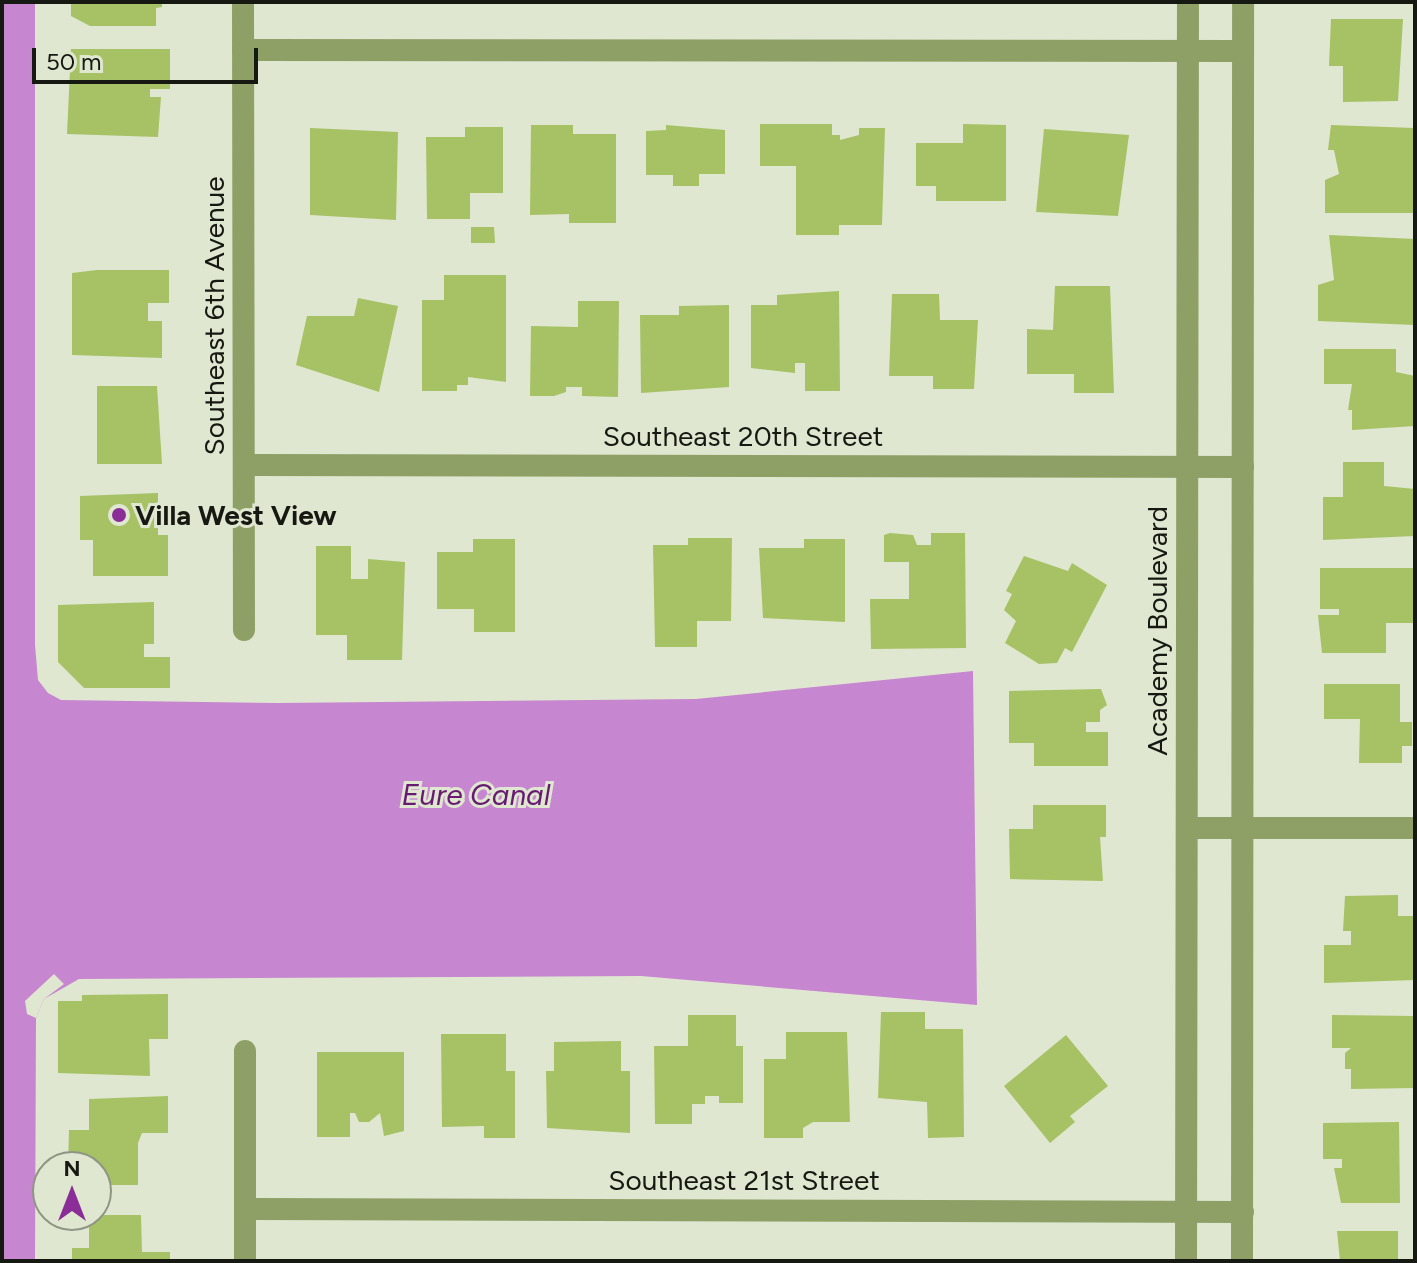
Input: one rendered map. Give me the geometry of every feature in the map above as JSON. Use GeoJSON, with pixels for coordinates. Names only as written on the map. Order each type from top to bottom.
{"type":"FeatureCollection","features":[{"type":"Feature","properties":{"kind":"street","name":"Southeast 6th Avenue"},"geometry":{"type":"LineString","coordinates":[[243,2],[244,630]]}},
{"type":"Feature","properties":{"kind":"street","name":"Academy Boulevard"},"geometry":{"type":"LineString","coordinates":[[1186,1261],[1188,2]]}},
{"type":"Feature","properties":{"kind":"street"},"geometry":{"type":"LineString","coordinates":[[1242,1261],[1243,2]]}},
{"type":"Feature","properties":{"kind":"street"},"geometry":{"type":"LineString","coordinates":[[243,50],[1243,51]]}},
{"type":"Feature","properties":{"kind":"street","name":"Southeast 20th Street"},"geometry":{"type":"LineString","coordinates":[[244,465],[1243,467]]}},
{"type":"Feature","properties":{"kind":"street"},"geometry":{"type":"LineString","coordinates":[[1187,828],[1415,828]]}},
{"type":"Feature","properties":{"kind":"street"},"geometry":{"type":"LineString","coordinates":[[245,1051],[245,1261]]}},
{"type":"Feature","properties":{"kind":"street","name":"Southeast 21st Street"},"geometry":{"type":"LineString","coordinates":[[245,1209],[1243,1212]]}},
{"type":"Feature","properties":{"kind":"water","name":"Eure Canal"},"geometry":{"type":"Polygon","coordinates":[[[2,2],[35,2],[35,645],[38,680],[48,693],[61,700],[277,703],[696,699],[973,671],[977,1005],[641,976],[79,979],[44,999],[36,1018],[35,1151],[32,1151],[35,1261],[2,1261],[2,2]]]}},
{"type":"Feature","properties":{"kind":"pier"},"geometry":{"type":"Polygon","coordinates":[[[54,974],[64,984],[44,999],[36,1018],[27,1014],[25,1001],[54,974]]]}},
{"type":"Feature","properties":{"kind":"building"},"geometry":{"type":"Polygon","coordinates":[[[71,2],[162,2],[162,7],[156,8],[156,26],[90,26],[71,16],[71,2]]]}},
{"type":"Feature","properties":{"kind":"building"},"geometry":{"type":"Polygon","coordinates":[[[1331,19],[1403,19],[1398,101],[1343,102],[1343,66],[1329,66],[1331,19]]]}},
{"type":"Feature","properties":{"kind":"building"},"geometry":{"type":"Polygon","coordinates":[[[71,49],[170,49],[170,89],[150,89],[150,97],[161,97],[158,137],[67,134],[71,49]]]}},
{"type":"Feature","properties":{"kind":"building"},"geometry":{"type":"Polygon","coordinates":[[[760,124],[832,124],[832,135],[840,135],[840,140],[859,135],[859,128],[885,128],[882,225],[839,225],[839,235],[796,235],[796,166],[760,166],[760,124]]]}},
{"type":"Feature","properties":{"kind":"building"},"geometry":{"type":"Polygon","coordinates":[[[963,124],[1006,125],[1006,201],[936,201],[936,186],[916,186],[916,143],[963,143],[963,124]]]}},
{"type":"Feature","properties":{"kind":"building"},"geometry":{"type":"Polygon","coordinates":[[[531,125],[573,125],[573,134],[616,134],[616,223],[569,223],[569,214],[530,215],[531,125]]]}},
{"type":"Feature","properties":{"kind":"building"},"geometry":{"type":"Polygon","coordinates":[[[666,125],[725,130],[725,174],[699,174],[699,186],[673,186],[673,175],[646,175],[646,131],[666,130],[666,125]]]}},
{"type":"Feature","properties":{"kind":"building"},"geometry":{"type":"Polygon","coordinates":[[[1331,125],[1415,128],[1415,213],[1325,213],[1325,180],[1339,174],[1334,150],[1328,150],[1331,125]]]}},
{"type":"Feature","properties":{"kind":"building"},"geometry":{"type":"Polygon","coordinates":[[[465,127],[503,127],[503,193],[470,193],[470,219],[427,219],[426,137],[465,137],[465,127]]]}},
{"type":"Feature","properties":{"kind":"building"},"geometry":{"type":"Polygon","coordinates":[[[310,128],[398,132],[396,220],[310,215],[310,128]]]}},
{"type":"Feature","properties":{"kind":"building"},"geometry":{"type":"Polygon","coordinates":[[[1044,129],[1129,135],[1118,216],[1036,212],[1044,129]]]}},
{"type":"Feature","properties":{"kind":"building"},"geometry":{"type":"Polygon","coordinates":[[[471,227],[494,227],[495,243],[471,243],[471,227]]]}},
{"type":"Feature","properties":{"kind":"building"},"geometry":{"type":"Polygon","coordinates":[[[1329,235],[1415,239],[1415,325],[1318,321],[1318,285],[1334,280],[1329,235]]]}},
{"type":"Feature","properties":{"kind":"building"},"geometry":{"type":"Polygon","coordinates":[[[169,270],[169,303],[148,303],[148,321],[162,321],[162,358],[72,355],[72,273],[169,270]]]}},
{"type":"Feature","properties":{"kind":"building"},"geometry":{"type":"Polygon","coordinates":[[[444,275],[506,275],[506,382],[468,377],[468,385],[457,385],[457,391],[422,391],[422,300],[444,300],[444,275]]]}},
{"type":"Feature","properties":{"kind":"building"},"geometry":{"type":"Polygon","coordinates":[[[1055,286],[1110,286],[1114,393],[1074,393],[1074,374],[1027,374],[1027,329],[1053,330],[1055,286]]]}},
{"type":"Feature","properties":{"kind":"building"},"geometry":{"type":"Polygon","coordinates":[[[839,291],[840,391],[805,391],[805,363],[795,363],[795,373],[751,368],[751,305],[777,305],[777,295],[839,291]]]}},
{"type":"Feature","properties":{"kind":"building"},"geometry":{"type":"Polygon","coordinates":[[[892,294],[939,294],[940,320],[978,320],[974,389],[933,389],[933,376],[889,376],[892,294]]]}},
{"type":"Feature","properties":{"kind":"building"},"geometry":{"type":"Polygon","coordinates":[[[358,298],[398,306],[379,392],[296,365],[307,316],[354,316],[358,298]]]}},
{"type":"Feature","properties":{"kind":"building"},"geometry":{"type":"Polygon","coordinates":[[[578,301],[619,301],[618,397],[582,396],[582,387],[566,387],[566,392],[554,396],[530,396],[531,326],[578,327],[578,301]]]}},
{"type":"Feature","properties":{"kind":"building"},"geometry":{"type":"Polygon","coordinates":[[[729,305],[729,387],[641,393],[640,315],[679,315],[679,306],[729,305]]]}},
{"type":"Feature","properties":{"kind":"building"},"geometry":{"type":"Polygon","coordinates":[[[1324,349],[1396,349],[1396,372],[1415,376],[1415,426],[1352,430],[1352,410],[1348,410],[1352,384],[1324,384],[1324,349]]]}},
{"type":"Feature","properties":{"kind":"building"},"geometry":{"type":"Polygon","coordinates":[[[97,386],[157,386],[162,464],[97,464],[97,386]]]}},
{"type":"Feature","properties":{"kind":"building"},"geometry":{"type":"Polygon","coordinates":[[[1343,462],[1384,462],[1384,486],[1415,489],[1415,536],[1323,540],[1323,497],[1343,497],[1343,462]]]}},
{"type":"Feature","properties":{"kind":"building","name":"Villa West View"},"geometry":{"type":"Polygon","coordinates":[[[158,493],[158,535],[168,535],[168,576],[93,576],[93,540],[80,540],[80,496],[158,493]]]}},
{"type":"Feature","properties":{"kind":"building"},"geometry":{"type":"Polygon","coordinates":[[[931,533],[965,533],[966,648],[871,649],[870,599],[909,599],[909,562],[884,562],[884,535],[913,535],[917,545],[931,545],[931,533]]]}},
{"type":"Feature","properties":{"kind":"building"},"geometry":{"type":"Polygon","coordinates":[[[688,538],[732,538],[731,621],[697,621],[697,647],[655,647],[653,545],[688,545],[688,538]]]}},
{"type":"Feature","properties":{"kind":"building"},"geometry":{"type":"Polygon","coordinates":[[[473,539],[515,539],[515,632],[474,632],[474,609],[437,609],[437,552],[473,552],[473,539]]]}},
{"type":"Feature","properties":{"kind":"building"},"geometry":{"type":"Polygon","coordinates":[[[804,539],[845,539],[845,622],[763,618],[759,548],[804,548],[804,539]]]}},
{"type":"Feature","properties":{"kind":"building"},"geometry":{"type":"Polygon","coordinates":[[[316,546],[351,546],[351,579],[368,579],[368,559],[405,562],[402,660],[347,660],[347,635],[316,635],[316,546]]]}},
{"type":"Feature","properties":{"kind":"building"},"geometry":{"type":"Polygon","coordinates":[[[1024,556],[1068,571],[1072,563],[1107,585],[1072,652],[1065,648],[1057,663],[1039,664],[1005,643],[1016,621],[1004,610],[1012,594],[1006,591],[1024,556]]]}},
{"type":"Feature","properties":{"kind":"building"},"geometry":{"type":"Polygon","coordinates":[[[1320,568],[1415,568],[1415,623],[1386,623],[1386,653],[1322,653],[1318,615],[1339,615],[1339,609],[1320,609],[1320,568]]]}},
{"type":"Feature","properties":{"kind":"building"},"geometry":{"type":"Polygon","coordinates":[[[154,602],[154,644],[144,644],[144,657],[170,657],[170,688],[84,688],[58,662],[58,605],[154,602]]]}},
{"type":"Feature","properties":{"kind":"building"},"geometry":{"type":"Polygon","coordinates":[[[1324,684],[1400,684],[1400,722],[1412,722],[1412,746],[1402,746],[1402,763],[1359,763],[1360,719],[1324,719],[1324,684]]]}},
{"type":"Feature","properties":{"kind":"building"},"geometry":{"type":"Polygon","coordinates":[[[1101,689],[1107,705],[1100,710],[1100,722],[1086,722],[1086,732],[1108,732],[1108,766],[1034,766],[1034,743],[1009,743],[1009,691],[1101,689]]]}},
{"type":"Feature","properties":{"kind":"building"},"geometry":{"type":"Polygon","coordinates":[[[1033,805],[1106,805],[1106,837],[1100,837],[1103,881],[1010,879],[1009,829],[1033,829],[1033,805]]]}},
{"type":"Feature","properties":{"kind":"building"},"geometry":{"type":"Polygon","coordinates":[[[1398,895],[1398,916],[1415,916],[1415,980],[1324,983],[1324,945],[1351,945],[1351,931],[1343,931],[1345,896],[1398,895]]]}},
{"type":"Feature","properties":{"kind":"building"},"geometry":{"type":"Polygon","coordinates":[[[168,994],[168,1039],[149,1039],[150,1076],[58,1073],[58,1001],[82,1001],[82,995],[168,994]]]}},
{"type":"Feature","properties":{"kind":"building"},"geometry":{"type":"Polygon","coordinates":[[[881,1012],[925,1012],[925,1029],[963,1029],[964,1137],[928,1138],[927,1102],[878,1098],[881,1012]]]}},
{"type":"Feature","properties":{"kind":"building"},"geometry":{"type":"Polygon","coordinates":[[[688,1015],[736,1015],[736,1046],[743,1046],[743,1103],[719,1103],[719,1096],[705,1096],[705,1104],[692,1104],[692,1124],[655,1124],[654,1046],[688,1046],[688,1015]]]}},
{"type":"Feature","properties":{"kind":"building"},"geometry":{"type":"Polygon","coordinates":[[[1332,1015],[1415,1016],[1415,1088],[1351,1089],[1351,1069],[1345,1069],[1345,1053],[1351,1048],[1332,1048],[1332,1015]]]}},
{"type":"Feature","properties":{"kind":"building"},"geometry":{"type":"Polygon","coordinates":[[[786,1032],[847,1032],[850,1122],[813,1122],[803,1128],[803,1138],[764,1138],[764,1059],[786,1059],[786,1032]]]}},
{"type":"Feature","properties":{"kind":"building"},"geometry":{"type":"Polygon","coordinates":[[[441,1034],[506,1034],[506,1071],[515,1071],[515,1138],[484,1138],[484,1126],[442,1127],[441,1034]]]}},
{"type":"Feature","properties":{"kind":"building"},"geometry":{"type":"Polygon","coordinates":[[[1066,1035],[1108,1086],[1070,1116],[1075,1122],[1050,1143],[1004,1086],[1066,1035]]]}},
{"type":"Feature","properties":{"kind":"building"},"geometry":{"type":"Polygon","coordinates":[[[621,1041],[621,1071],[630,1071],[630,1133],[547,1128],[546,1071],[554,1071],[554,1042],[621,1041]]]}},
{"type":"Feature","properties":{"kind":"building"},"geometry":{"type":"Polygon","coordinates":[[[317,1052],[404,1052],[404,1131],[384,1136],[380,1113],[369,1122],[359,1122],[355,1113],[350,1113],[350,1137],[317,1137],[317,1052]]]}},
{"type":"Feature","properties":{"kind":"building"},"geometry":{"type":"Polygon","coordinates":[[[168,1096],[168,1133],[142,1133],[138,1143],[138,1185],[112,1185],[112,1151],[68,1151],[69,1130],[89,1130],[89,1099],[168,1096]]]}},
{"type":"Feature","properties":{"kind":"building"},"geometry":{"type":"Polygon","coordinates":[[[1399,1122],[1400,1203],[1341,1203],[1334,1168],[1342,1168],[1342,1159],[1323,1159],[1323,1123],[1399,1122]]]}},
{"type":"Feature","properties":{"kind":"building"},"geometry":{"type":"Polygon","coordinates":[[[112,1215],[141,1215],[142,1252],[170,1252],[170,1261],[72,1261],[72,1248],[89,1248],[89,1231],[112,1231],[112,1215]]]}},
{"type":"Feature","properties":{"kind":"building"},"geometry":{"type":"Polygon","coordinates":[[[1337,1231],[1398,1231],[1398,1261],[1340,1261],[1337,1231]]]}},
{"type":"Feature","properties":{"kind":"place","name":"Villa West View"},"geometry":{"type":"Point","coordinates":[119,515]}}]}
